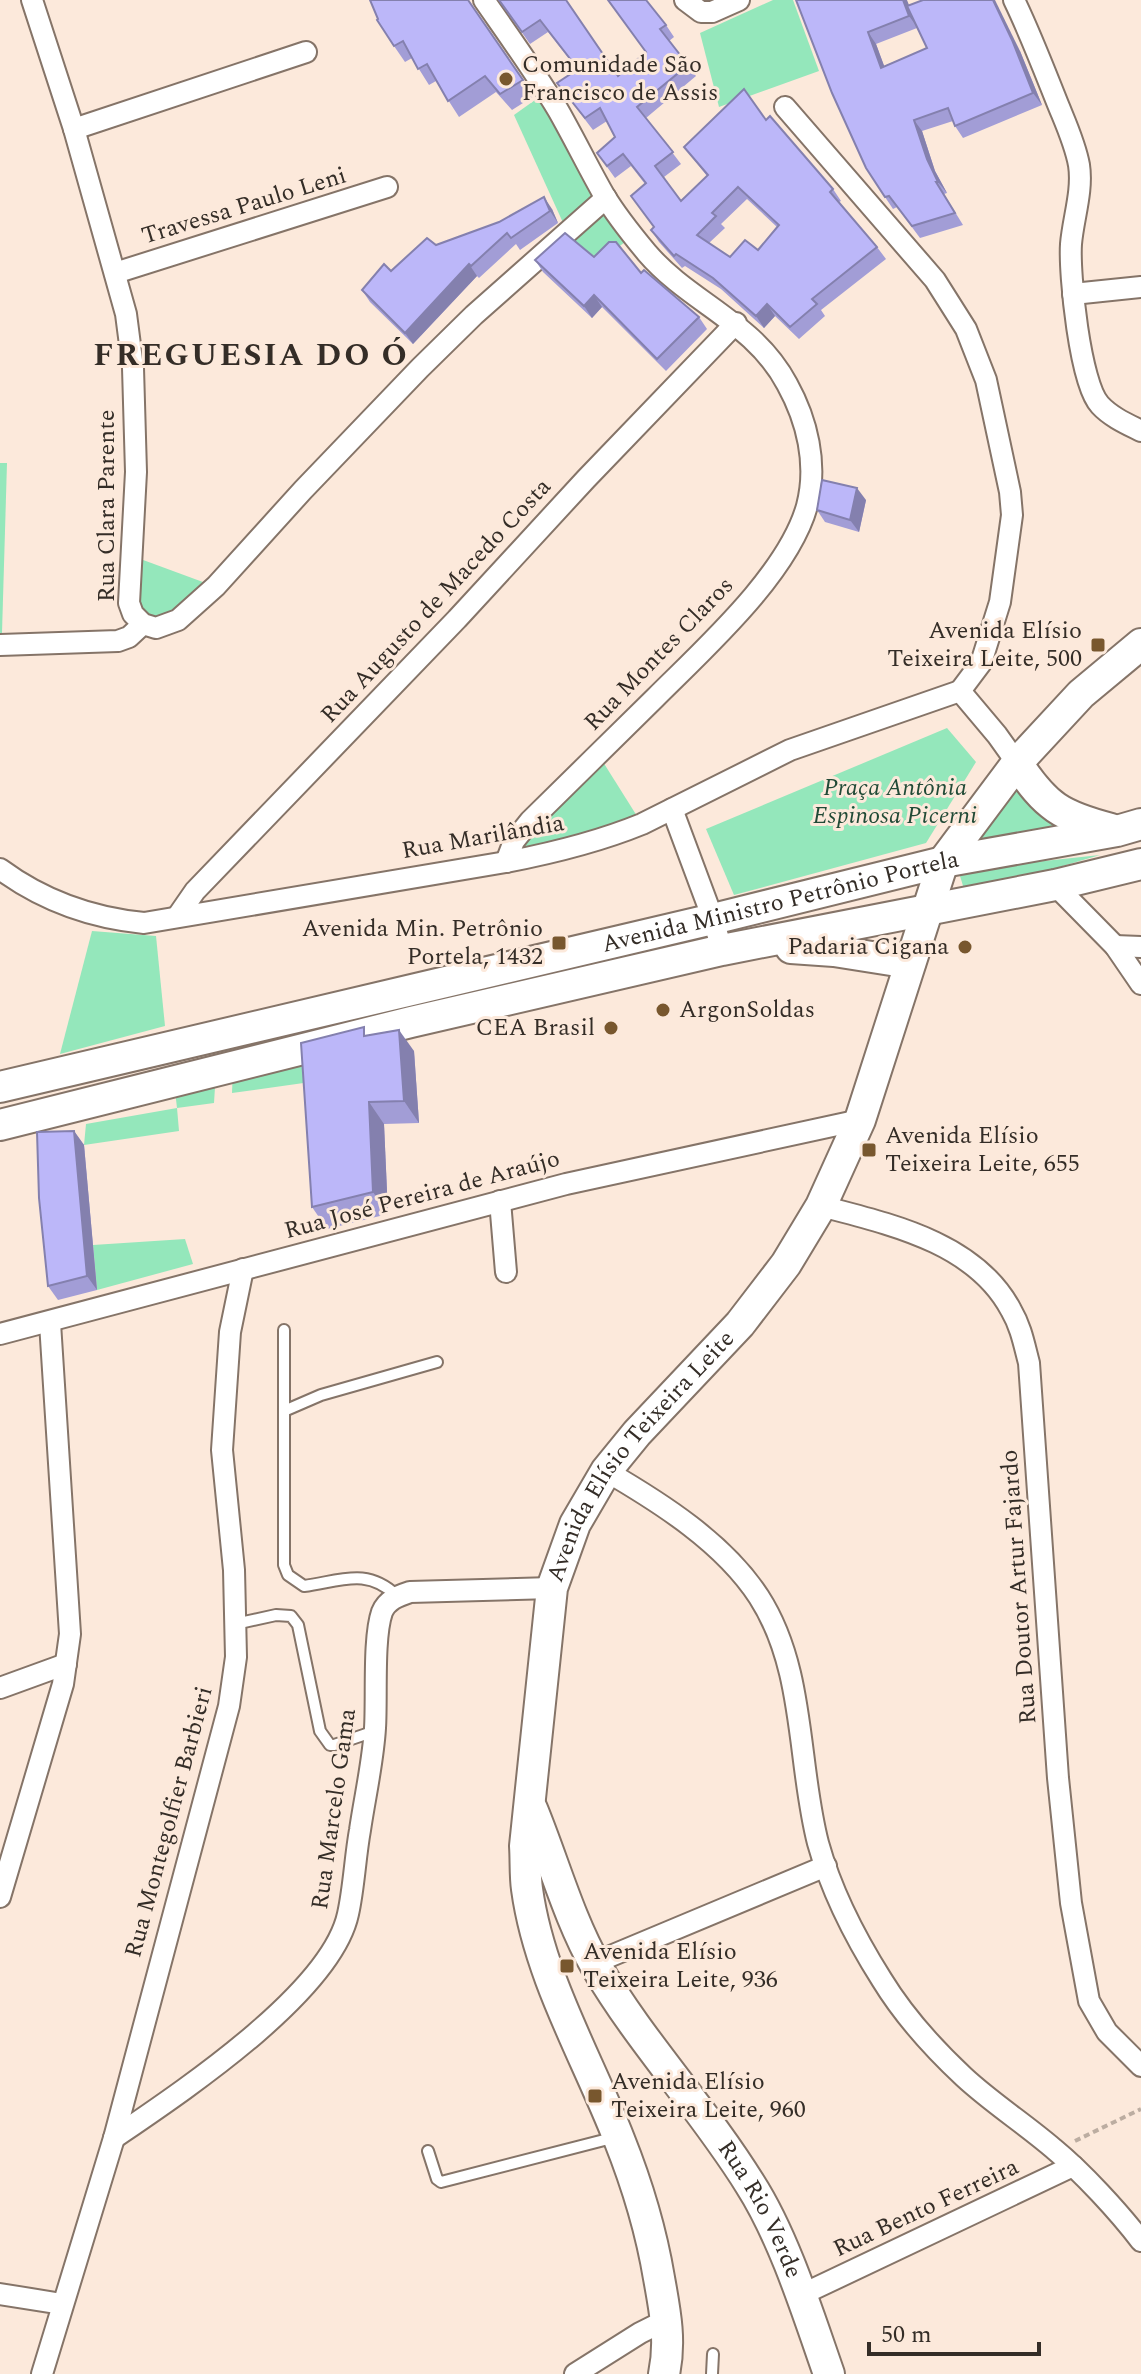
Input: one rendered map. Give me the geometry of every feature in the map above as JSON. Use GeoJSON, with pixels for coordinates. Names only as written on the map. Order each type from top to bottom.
{"type":"FeatureCollection","features":[{"type":"Feature","properties":{"kind":"main road","name":"Avenida Elísio Teixeira Leite"},"geometry":{"type":"LineString","coordinates":[[664,2374],[668,2356],[668,2319],[648,2223],[618,2136],[559,1999],[532,1916],[527,1888],[525,1846],[552,1588],[575,1524],[606,1471],[637,1433],[740,1324],[786,1264],[821,1206],[860,1120],[943,862],[1017,763],[1081,694],[1141,644]]}},
{"type":"Feature","properties":{"kind":"main road"},"geometry":{"type":"LineString","coordinates":[[1017,763],[1035,790],[1066,815],[1129,828]]}},
{"type":"Feature","properties":{"kind":"main road","name":"Avenida Ministro Petrônio Portela"},"geometry":{"type":"LineString","coordinates":[[0,1087],[943,862],[1129,828]]}},
{"type":"Feature","properties":{"kind":"main road","name":"Avenida Ministro Petrônio Portela"},"geometry":{"type":"LineString","coordinates":[[0,1125],[411,1022],[736,948],[1055,885],[1141,864]]}},
{"type":"Feature","properties":{"kind":"main road"},"geometry":{"type":"LineString","coordinates":[[736,948],[834,951],[910,963]]}},
{"type":"Feature","properties":{"kind":"main road","name":"Rua Rio Verde"},"geometry":{"type":"LineString","coordinates":[[531,1807],[594,1963],[628,2017],[695,2103],[752,2186],[801,2295],[829,2374]]}},
{"type":"Feature","properties":{"kind":"street","name":"Rua Clara Parente"},"geometry":{"type":"LineString","coordinates":[[32,0],[74,129],[126,314],[133,368],[136,472],[129,603],[133,614],[143,624],[156,628],[167,626],[216,586],[420,368],[474,315],[606,198]]}},
{"type":"Feature","properties":{"kind":"street","name":"Rua Montes Claros"},"geometry":{"type":"LineString","coordinates":[[484,0],[557,110],[606,198],[650,256],[736,323],[771,360],[787,383],[805,421],[811,459],[808,503],[797,532],[767,577],[722,631],[530,821],[514,841],[506,862]]}},
{"type":"Feature","properties":{"kind":"street"},"geometry":{"type":"LineString","coordinates":[[685,0],[701,12],[712,12],[739,0]]}},
{"type":"Feature","properties":{"kind":"street"},"geometry":{"type":"LineString","coordinates":[[1014,0],[1032,37],[1079,164],[1071,244],[1073,294],[1092,393],[1111,416],[1141,431]]}},
{"type":"Feature","properties":{"kind":"street"},"geometry":{"type":"LineString","coordinates":[[74,129],[306,52]]}},
{"type":"Feature","properties":{"kind":"street"},"geometry":{"type":"LineString","coordinates":[[785,107],[935,280],[966,329],[986,380],[1012,515],[1009,550],[995,617],[981,663],[960,691],[1017,763]]}},
{"type":"Feature","properties":{"kind":"street","name":"Travessa Paulo Leni"},"geometry":{"type":"LineString","coordinates":[[115,273],[387,187]]}},
{"type":"Feature","properties":{"kind":"street"},"geometry":{"type":"LineString","coordinates":[[1073,294],[1141,287]]}},
{"type":"Feature","properties":{"kind":"street","name":"Rua Augusto de Macedo Costa"},"geometry":{"type":"LineString","coordinates":[[177,917],[195,891],[736,323]]}},
{"type":"Feature","properties":{"kind":"street"},"geometry":{"type":"LineString","coordinates":[[0,645],[118,641],[129,637],[143,624]]}},
{"type":"Feature","properties":{"kind":"street","name":"Rua Marilândia"},"geometry":{"type":"LineString","coordinates":[[0,869],[27,888],[70,906],[114,920],[144,923],[506,862],[618,834],[790,750],[960,691]]}},
{"type":"Feature","properties":{"kind":"street"},"geometry":{"type":"LineString","coordinates":[[672,809],[713,919],[736,948]]}},
{"type":"Feature","properties":{"kind":"street"},"geometry":{"type":"LineString","coordinates":[[1055,885],[1115,946],[1141,984]]}},
{"type":"Feature","properties":{"kind":"street"},"geometry":{"type":"LineString","coordinates":[[1115,946],[1141,947]]}},
{"type":"Feature","properties":{"kind":"street","name":"Rua José Pereira de Araújo"},"geometry":{"type":"LineString","coordinates":[[0,1334],[500,1201],[860,1120]]}},
{"type":"Feature","properties":{"kind":"street"},"geometry":{"type":"LineString","coordinates":[[500,1201],[506,1272]]}},
{"type":"Feature","properties":{"kind":"street","name":"Rua Doutor Artur Fajardo"},"geometry":{"type":"LineString","coordinates":[[821,1206],[890,1224],[969,1262],[1003,1296],[1021,1330],[1029,1363],[1058,1778],[1071,1903],[1089,2001],[1107,2032],[1141,2066]]}},
{"type":"Feature","properties":{"kind":"street","name":"Rua Montegolfier Barbieri"},"geometry":{"type":"LineString","coordinates":[[42,2374],[114,2138],[229,1706],[236,1657],[234,1570],[222,1450],[230,1332],[243,1269]]}},
{"type":"Feature","properties":{"kind":"street"},"geometry":{"type":"LineString","coordinates":[[0,1897],[63,1684],[70,1634],[50,1323]]}},
{"type":"Feature","properties":{"kind":"street"},"geometry":{"type":"LineString","coordinates":[[606,1471],[634,1487],[721,1552],[758,1595],[770,1616],[783,1651],[796,1707],[818,1842],[856,1936],[883,1982],[919,2032],[965,2078],[1073,2166],[1141,2241]]}},
{"type":"Feature","properties":{"kind":"street"},"geometry":{"type":"LineString","coordinates":[[404,1594],[552,1588]]}},
{"type":"Feature","properties":{"kind":"street","name":"Rua Marcelo Gama"},"geometry":{"type":"LineString","coordinates":[[114,2138],[180,2093],[268,2021],[301,1991],[337,1945],[348,1915],[375,1731],[381,1614],[386,1605],[404,1594]]}},
{"type":"Feature","properties":{"kind":"street"},"geometry":{"type":"LineString","coordinates":[[0,1688],[66,1664]]}},
{"type":"Feature","properties":{"kind":"street"},"geometry":{"type":"LineString","coordinates":[[594,1963],[826,1866]]}},
{"type":"Feature","properties":{"kind":"street","name":"Rua Bento Ferreira"},"geometry":{"type":"LineString","coordinates":[[801,2295],[1073,2166]]}},
{"type":"Feature","properties":{"kind":"street"},"geometry":{"type":"LineString","coordinates":[[0,2294],[62,2304]]}},
{"type":"Feature","properties":{"kind":"street"},"geometry":{"type":"LineString","coordinates":[[575,2374],[668,2319]]}},
{"type":"Feature","properties":{"kind":"lane"},"geometry":{"type":"LineString","coordinates":[[284,1330],[283,1555],[288,1575],[304,1586],[365,1577],[378,1580],[404,1594]]}},
{"type":"Feature","properties":{"kind":"lane"},"geometry":{"type":"LineString","coordinates":[[284,1411],[321,1395],[437,1362]]}},
{"type":"Feature","properties":{"kind":"lane"},"geometry":{"type":"LineString","coordinates":[[235,1624],[276,1615],[291,1616],[298,1625],[320,1731],[325,1739],[334,1745],[375,1731]]}},
{"type":"Feature","properties":{"kind":"lane"},"geometry":{"type":"LineString","coordinates":[[428,2151],[437,2179],[441,2182],[618,2136]]}},
{"type":"Feature","properties":{"kind":"lane"},"geometry":{"type":"LineString","coordinates":[[712,2374],[713,2354]]}},
{"type":"Feature","properties":{"kind":"path"},"geometry":{"type":"LineString","coordinates":[[1056,2150],[1141,2109]]}},
{"type":"Feature","properties":{"kind":"green space"},"geometry":{"type":"Polygon","coordinates":[[[773,0],[793,0],[819,71],[719,107],[700,33],[773,0]]]}},
{"type":"Feature","properties":{"kind":"green space"},"geometry":{"type":"Polygon","coordinates":[[[542,95],[602,200],[565,227],[514,115],[542,95]]]}},
{"type":"Feature","properties":{"kind":"green space"},"geometry":{"type":"Polygon","coordinates":[[[599,213],[613,216],[629,239],[600,261],[572,239],[599,213]]]}},
{"type":"Feature","properties":{"kind":"green space"},"geometry":{"type":"Polygon","coordinates":[[[0,463],[7,463],[2,633],[0,633],[0,463]]]}},
{"type":"Feature","properties":{"kind":"green space"},"geometry":{"type":"Polygon","coordinates":[[[135,557],[211,585],[188,608],[145,621],[131,588],[135,557]]]}},
{"type":"Feature","properties":{"kind":"green space","name":"Praça Antônia Espinosa Picerni"},"geometry":{"type":"Polygon","coordinates":[[[947,728],[976,762],[926,843],[734,895],[706,829],[947,728]]]}},
{"type":"Feature","properties":{"kind":"green space"},"geometry":{"type":"Polygon","coordinates":[[[598,754],[642,824],[506,862],[598,754]]]}},
{"type":"Feature","properties":{"kind":"green space"},"geometry":{"type":"Polygon","coordinates":[[[1017,763],[1035,790],[1117,831],[943,861],[1017,763]]]}},
{"type":"Feature","properties":{"kind":"green space"},"geometry":{"type":"Polygon","coordinates":[[[1100,855],[1012,881],[964,889],[960,876],[968,869],[1100,855]]]}},
{"type":"Feature","properties":{"kind":"green space"},"geometry":{"type":"Polygon","coordinates":[[[92,931],[156,936],[165,1026],[60,1054],[92,931]]]}},
{"type":"Feature","properties":{"kind":"green space"},"geometry":{"type":"Polygon","coordinates":[[[333,1041],[339,1078],[232,1093],[233,1067],[333,1041]]]}},
{"type":"Feature","properties":{"kind":"green space"},"geometry":{"type":"Polygon","coordinates":[[[216,1071],[214,1103],[177,1108],[174,1082],[216,1071]]]}},
{"type":"Feature","properties":{"kind":"green space"},"geometry":{"type":"Polygon","coordinates":[[[177,1108],[179,1131],[84,1145],[86,1124],[177,1108]]]}},
{"type":"Feature","properties":{"kind":"green space"},"geometry":{"type":"Polygon","coordinates":[[[185,1239],[193,1264],[97,1290],[93,1245],[185,1239]]]}},
{"type":"Feature","properties":{"kind":"building"},"geometry":{"type":"Polygon","coordinates":[[[370,0],[468,0],[523,80],[500,94],[485,76],[448,101],[427,64],[418,69],[403,41],[394,46],[377,20],[370,0]]]}},
{"type":"Feature","properties":{"kind":"building"},"geometry":{"type":"Polygon","coordinates":[[[499,0],[566,0],[618,76],[646,52],[608,0],[646,0],[666,25],[660,29],[688,65],[637,107],[673,152],[655,166],[681,201],[708,175],[684,147],[744,89],[766,120],[770,116],[833,189],[830,192],[877,247],[812,299],[817,304],[790,327],[767,304],[756,316],[713,278],[676,254],[674,256],[651,230],[654,227],[631,196],[646,183],[623,154],[607,166],[597,153],[615,137],[600,108],[585,118],[557,83],[578,69],[540,20],[522,32],[499,0]],[[738,187],[712,213],[716,216],[697,235],[730,257],[745,240],[758,250],[779,225],[738,187]]]}},
{"type":"Feature","properties":{"kind":"building"},"geometry":{"type":"Polygon","coordinates":[[[796,0],[903,0],[909,16],[868,32],[881,68],[927,48],[907,6],[923,0],[993,0],[1033,93],[955,126],[948,108],[914,120],[936,182],[955,213],[912,226],[889,196],[885,197],[866,168],[832,93],[796,0]]]}},
{"type":"Feature","properties":{"kind":"building"},"geometry":{"type":"Polygon","coordinates":[[[544,197],[550,211],[511,238],[507,233],[471,266],[469,264],[405,333],[362,290],[384,264],[391,271],[427,238],[436,245],[499,222],[544,197]]]}},
{"type":"Feature","properties":{"kind":"building"},"geometry":{"type":"Polygon","coordinates":[[[565,233],[594,257],[609,242],[616,242],[641,273],[644,270],[699,317],[657,359],[594,295],[584,306],[535,260],[565,233]]]}},
{"type":"Feature","properties":{"kind":"building"},"geometry":{"type":"Polygon","coordinates":[[[822,480],[857,488],[850,520],[817,510],[822,480]]]}},
{"type":"Feature","properties":{"kind":"building"},"geometry":{"type":"Polygon","coordinates":[[[364,1027],[364,1036],[399,1030],[404,1101],[369,1102],[373,1192],[312,1207],[301,1043],[364,1027]]]}},
{"type":"Feature","properties":{"kind":"building"},"geometry":{"type":"Polygon","coordinates":[[[74,1131],[87,1276],[48,1286],[39,1198],[37,1132],[74,1131]]]}},
{"type":"Feature","properties":{"kind":"place","name":"Comunidade São Francisco de Assis"},"geometry":{"type":"Point","coordinates":[506,79]}},
{"type":"Feature","properties":{"kind":"place","name":"Avenida Elísio Teixeira Leite, 500"},"geometry":{"type":"Point","coordinates":[1098,645]}},
{"type":"Feature","properties":{"kind":"place","name":"Avenida Min. Petrônio Portela, 1432"},"geometry":{"type":"Point","coordinates":[559,943]}},
{"type":"Feature","properties":{"kind":"place","name":"Padaria Cigana"},"geometry":{"type":"Point","coordinates":[965,947]}},
{"type":"Feature","properties":{"kind":"place","name":"ArgonSoldas"},"geometry":{"type":"Point","coordinates":[663,1010]}},
{"type":"Feature","properties":{"kind":"place","name":"CEA Brasil"},"geometry":{"type":"Point","coordinates":[611,1028]}},
{"type":"Feature","properties":{"kind":"place","name":"Avenida Elísio Teixeira Leite, 655"},"geometry":{"type":"Point","coordinates":[869,1150]}},
{"type":"Feature","properties":{"kind":"place","name":"Avenida Elísio Teixeira Leite, 936"},"geometry":{"type":"Point","coordinates":[567,1966]}},
{"type":"Feature","properties":{"kind":"place","name":"Avenida Elísio Teixeira Leite, 960"},"geometry":{"type":"Point","coordinates":[595,2096]}},
{"type":"Feature","properties":{"kind":"district","name":"FREGUESIA DO Ó"},"geometry":{"type":"Point","coordinates":[251,355]}}]}
